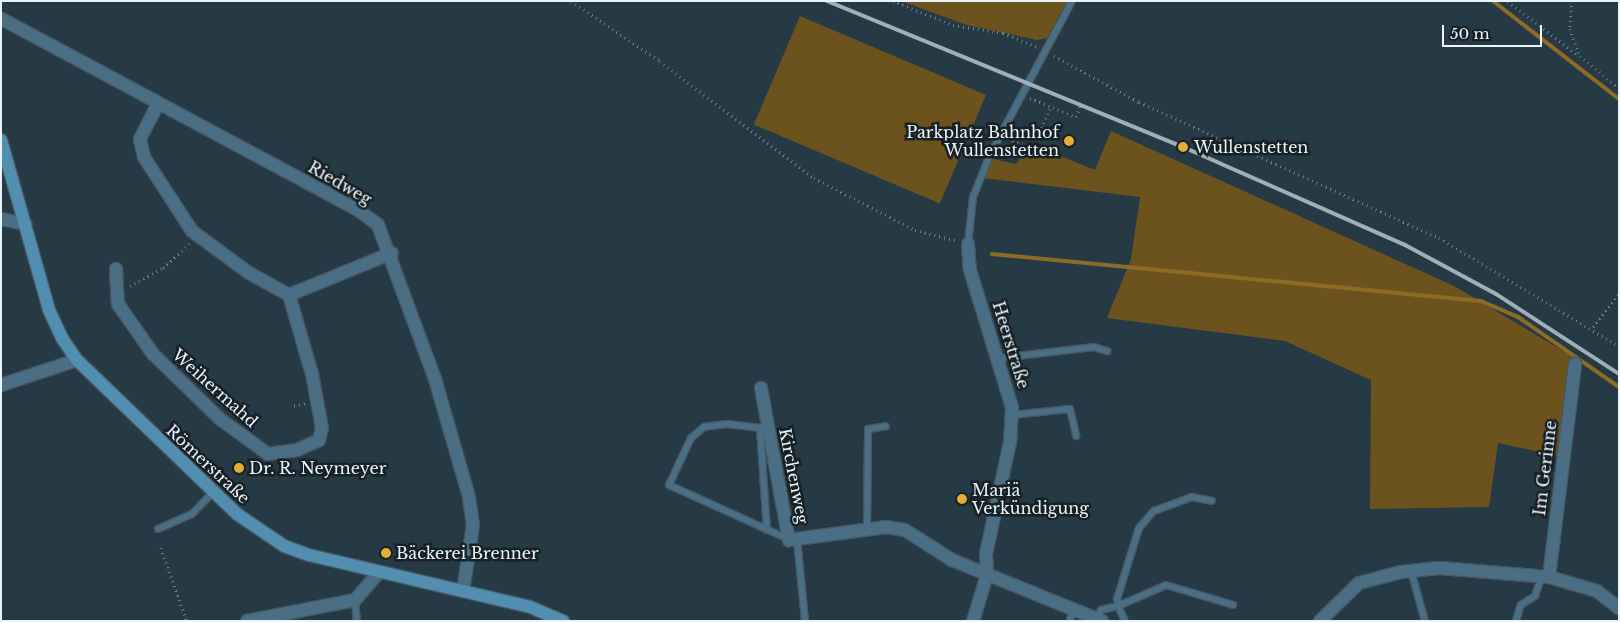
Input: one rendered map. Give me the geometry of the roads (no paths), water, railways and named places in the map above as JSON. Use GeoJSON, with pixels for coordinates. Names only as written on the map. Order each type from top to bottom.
{"type":"FeatureCollection","features":[{"type":"Feature","properties":{"kind":"main road","name":"Römerstraße"},"geometry":{"type":"LineString","coordinates":[[1,140],[49,310],[77,360],[213,492],[259,532],[284,546],[379,572],[530,607],[563,621]]}},
{"type":"Feature","properties":{"kind":"street","name":"Riedweg"},"geometry":{"type":"LineString","coordinates":[[2,19],[357,209],[378,225],[392,252],[469,497],[473,525],[463,590]]}},
{"type":"Feature","properties":{"kind":"street"},"geometry":{"type":"LineString","coordinates":[[158,104],[140,139],[144,157],[199,236],[290,295],[392,252]]}},
{"type":"Feature","properties":{"kind":"street"},"geometry":{"type":"LineString","coordinates":[[1,219],[26,224]]}},
{"type":"Feature","properties":{"kind":"street","name":"Heerstraße"},"geometry":{"type":"LineString","coordinates":[[968,244],[970,270],[1000,358],[1012,415],[986,554],[987,574],[973,621]]}},
{"type":"Feature","properties":{"kind":"street","name":"Weihermahd"},"geometry":{"type":"LineString","coordinates":[[116,269],[118,304],[153,354],[217,416],[268,454],[297,450],[319,440],[322,428],[290,295]]}},
{"type":"Feature","properties":{"kind":"street"},"geometry":{"type":"LineString","coordinates":[[1,385],[77,360]]}},
{"type":"Feature","properties":{"kind":"street","name":"Im Gerinne"},"geometry":{"type":"LineString","coordinates":[[1546,577],[1575,364]]}},
{"type":"Feature","properties":{"kind":"street","name":"Kirchenweg"},"geometry":{"type":"LineString","coordinates":[[761,388],[765,429],[793,539],[867,530],[905,530],[952,560],[1073,607],[1099,620]]}},
{"type":"Feature","properties":{"kind":"street"},"geometry":{"type":"LineString","coordinates":[[1320,621],[1359,583],[1411,571],[1482,568],[1546,577],[1597,591],[1619,608]]}},
{"type":"Feature","properties":{"kind":"street"},"geometry":{"type":"LineString","coordinates":[[247,621],[355,600],[379,572]]}},
{"type":"Feature","properties":{"kind":"lane"},"geometry":{"type":"LineString","coordinates":[[968,244],[974,197],[998,134],[1072,1]]}},
{"type":"Feature","properties":{"kind":"lane"},"geometry":{"type":"LineString","coordinates":[[1000,358],[1094,347],[1107,351]]}},
{"type":"Feature","properties":{"kind":"lane"},"geometry":{"type":"LineString","coordinates":[[1012,415],[1070,408],[1076,436]]}},
{"type":"Feature","properties":{"kind":"lane"},"geometry":{"type":"LineString","coordinates":[[767,530],[765,429],[727,424],[704,427],[691,438],[669,485],[767,530],[793,539],[805,621]]}},
{"type":"Feature","properties":{"kind":"lane"},"geometry":{"type":"LineString","coordinates":[[867,530],[868,429],[886,426]]}},
{"type":"Feature","properties":{"kind":"lane"},"geometry":{"type":"LineString","coordinates":[[158,529],[192,514],[213,492]]}},
{"type":"Feature","properties":{"kind":"lane"},"geometry":{"type":"LineString","coordinates":[[1125,621],[1117,599],[1134,541],[1154,511],[1192,497],[1212,501]]}},
{"type":"Feature","properties":{"kind":"lane"},"geometry":{"type":"LineString","coordinates":[[1411,571],[1425,621]]}},
{"type":"Feature","properties":{"kind":"lane"},"geometry":{"type":"LineString","coordinates":[[1516,621],[1521,605],[1535,596],[1546,577]]}},
{"type":"Feature","properties":{"kind":"lane"},"geometry":{"type":"LineString","coordinates":[[1099,620],[1101,610],[1119,606],[1166,584],[1233,605]]}},
{"type":"Feature","properties":{"kind":"lane"},"geometry":{"type":"LineString","coordinates":[[355,600],[357,621]]}},
{"type":"Feature","properties":{"kind":"lane"},"geometry":{"type":"LineString","coordinates":[[1070,621],[1073,607]]}},
{"type":"Feature","properties":{"kind":"waterway"},"geometry":{"type":"LineString","coordinates":[[1493,1],[1619,99]]}},
{"type":"Feature","properties":{"kind":"waterway"},"geometry":{"type":"LineString","coordinates":[[992,254],[1481,301],[1518,317],[1619,387]]}},
{"type":"Feature","properties":{"kind":"railway"},"geometry":{"type":"LineString","coordinates":[[827,1],[1183,147],[1405,245],[1496,294],[1619,374]]}},
{"type":"Feature","properties":{"kind":"place","name":"Parkplatz Bahnhof Wullenstetten"},"geometry":{"type":"Point","coordinates":[1069,141]}},
{"type":"Feature","properties":{"kind":"place","name":"Wullenstetten"},"geometry":{"type":"Point","coordinates":[1183,147]}},
{"type":"Feature","properties":{"kind":"place","name":"Dr. R. Neymeyer"},"geometry":{"type":"Point","coordinates":[239,468]}},
{"type":"Feature","properties":{"kind":"place","name":"Mariä Verkündigung"},"geometry":{"type":"Point","coordinates":[962,499]}},
{"type":"Feature","properties":{"kind":"place","name":"Bäckerei Brenner"},"geometry":{"type":"Point","coordinates":[386,553]}}]}
